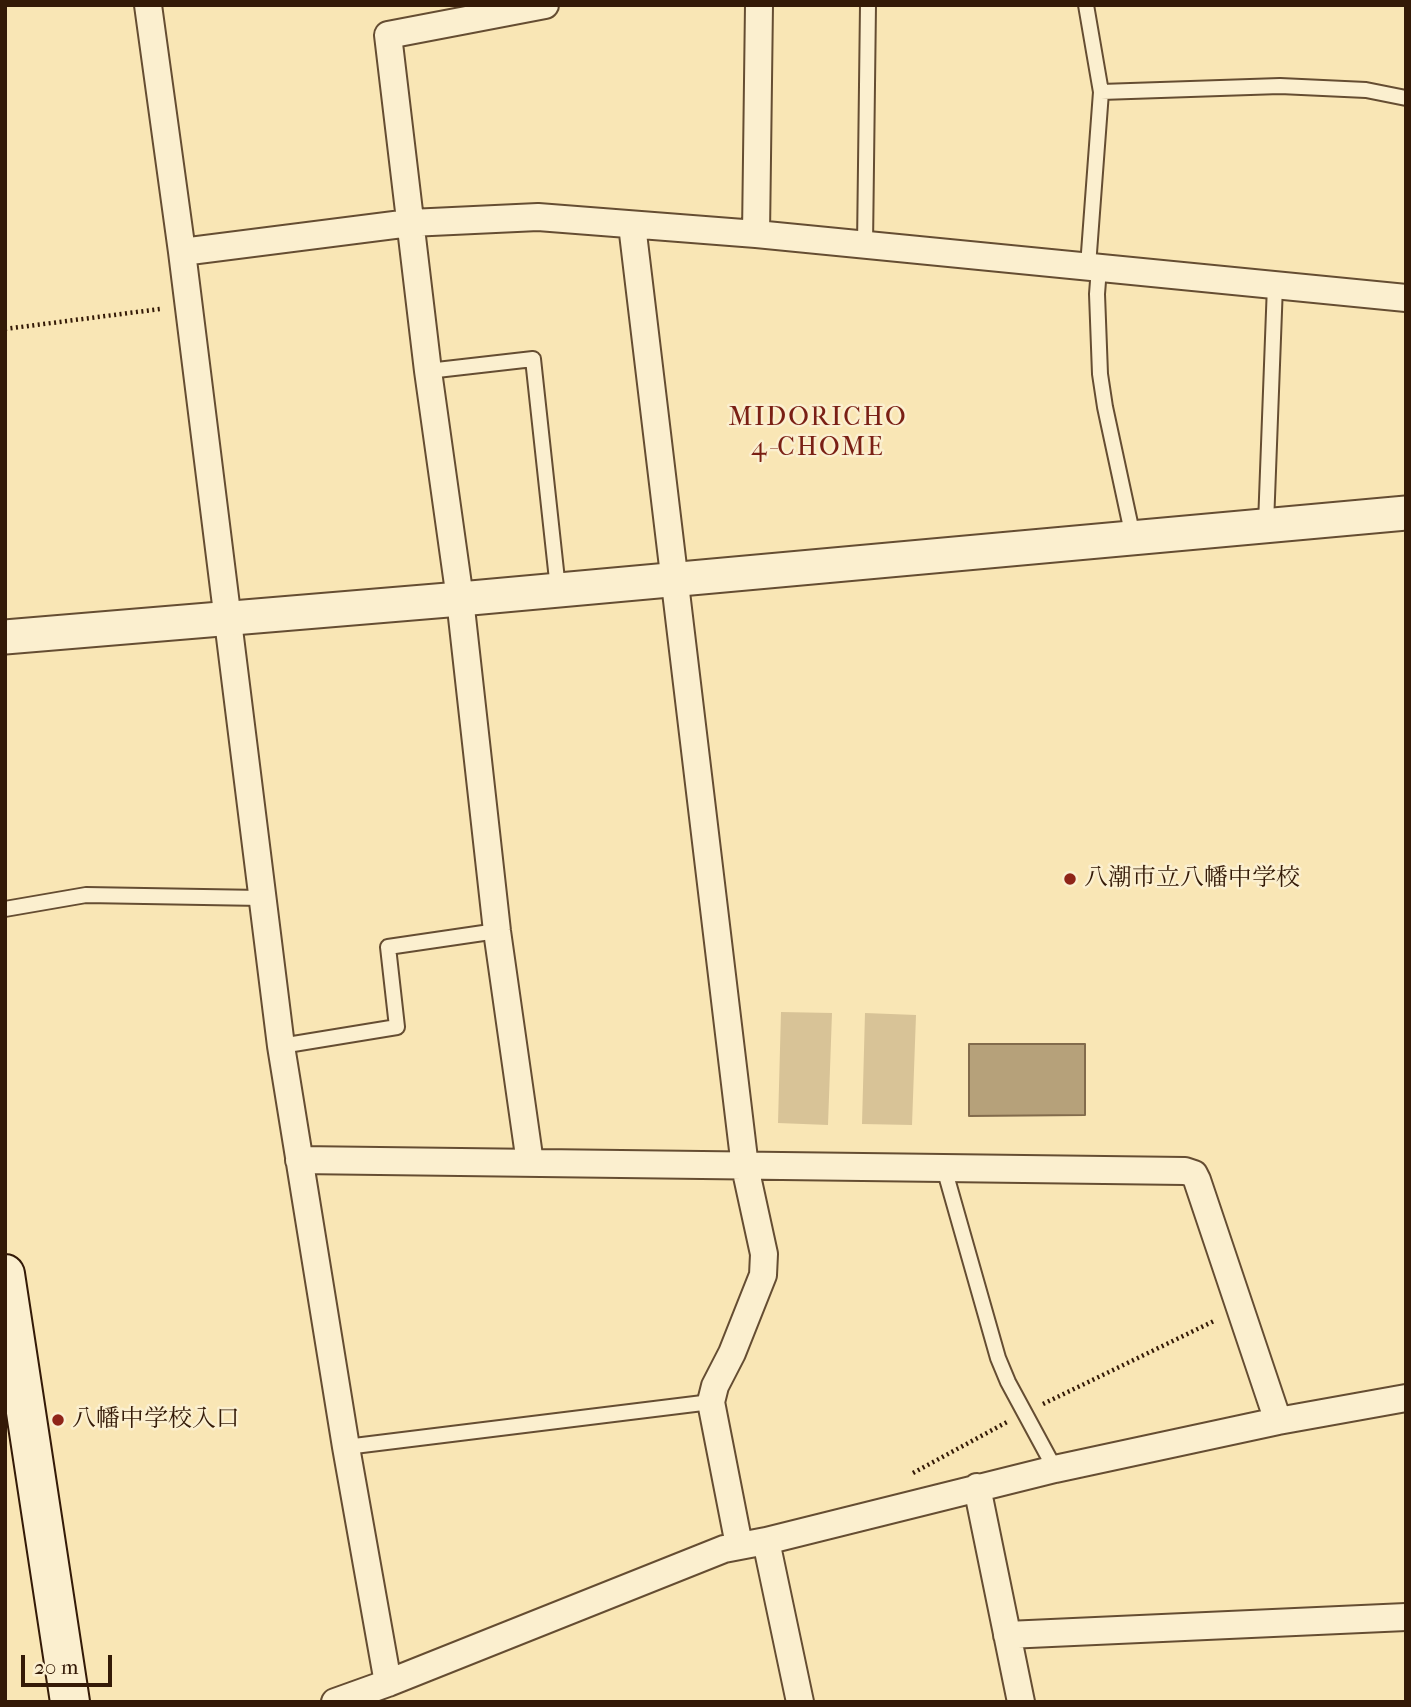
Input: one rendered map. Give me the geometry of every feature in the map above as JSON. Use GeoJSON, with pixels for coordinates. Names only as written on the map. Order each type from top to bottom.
{"type":"FeatureCollection","features":[{"type":"Feature","properties":{"kind":"main road"},"geometry":{"type":"LineString","coordinates":[[5,1274],[70,1702]]}},
{"type":"Feature","properties":{"kind":"street"},"geometry":{"type":"LineString","coordinates":[[148,5],[189,306],[281,1046],[346,1447],[388,1683]]}},
{"type":"Feature","properties":{"kind":"street"},"geometry":{"type":"LineString","coordinates":[[530,1163],[497,931],[460,599],[428,371],[388,36],[460,13],[545,5]]}},
{"type":"Feature","properties":{"kind":"street"},"geometry":{"type":"LineString","coordinates":[[756,234],[759,5]]}},
{"type":"Feature","properties":{"kind":"street"},"geometry":{"type":"LineString","coordinates":[[182,252],[410,223],[538,217],[756,234],[1406,298]]}},
{"type":"Feature","properties":{"kind":"street"},"geometry":{"type":"LineString","coordinates":[[632,225],[745,1167],[764,1254],[763,1275],[711,1402],[739,1545]]}},
{"type":"Feature","properties":{"kind":"street"},"geometry":{"type":"LineString","coordinates":[[5,637],[460,599],[1406,513]]}},
{"type":"Feature","properties":{"kind":"street"},"geometry":{"type":"LineString","coordinates":[[299,1160],[1185,1171],[1194,1174],[1278,1421]]}},
{"type":"Feature","properties":{"kind":"street"},"geometry":{"type":"LineString","coordinates":[[335,1702],[739,1545],[766,1541],[1055,1468],[1278,1421],[1406,1398]]}},
{"type":"Feature","properties":{"kind":"street"},"geometry":{"type":"LineString","coordinates":[[977,1487],[1021,1702]]}},
{"type":"Feature","properties":{"kind":"street"},"geometry":{"type":"LineString","coordinates":[[766,1541],[800,1702]]}},
{"type":"Feature","properties":{"kind":"street"},"geometry":{"type":"LineString","coordinates":[[1007,1635],[1406,1616]]}},
{"type":"Feature","properties":{"kind":"lane"},"geometry":{"type":"LineString","coordinates":[[865,246],[868,5]]}},
{"type":"Feature","properties":{"kind":"lane"},"geometry":{"type":"LineString","coordinates":[[1086,5],[1101,92],[1093,267],[1097,294],[1100,373],[1133,537]]}},
{"type":"Feature","properties":{"kind":"lane"},"geometry":{"type":"LineString","coordinates":[[1101,92],[1280,86],[1366,90],[1406,98]]}},
{"type":"Feature","properties":{"kind":"lane"},"geometry":{"type":"LineString","coordinates":[[1265,524],[1275,285]]}},
{"type":"Feature","properties":{"kind":"lane"},"geometry":{"type":"LineString","coordinates":[[428,371],[533,359],[558,589]]}},
{"type":"Feature","properties":{"kind":"lane"},"geometry":{"type":"LineString","coordinates":[[5,909],[86,895],[262,898]]}},
{"type":"Feature","properties":{"kind":"lane"},"geometry":{"type":"LineString","coordinates":[[281,1046],[397,1027],[388,947],[497,931]]}},
{"type":"Feature","properties":{"kind":"lane"},"geometry":{"type":"LineString","coordinates":[[944,1168],[998,1358],[1024,1413],[1055,1468]]}},
{"type":"Feature","properties":{"kind":"lane"},"geometry":{"type":"LineString","coordinates":[[346,1447],[711,1402]]}},
{"type":"Feature","properties":{"kind":"path"},"geometry":{"type":"LineString","coordinates":[[5,329],[189,306]]}},
{"type":"Feature","properties":{"kind":"path"},"geometry":{"type":"LineString","coordinates":[[908,1476],[1024,1413],[1240,1307]]}},
{"type":"Feature","properties":{"kind":"shaded area"},"geometry":{"type":"Polygon","coordinates":[[[781,1012],[832,1013],[828,1125],[778,1123],[781,1012]]]}},
{"type":"Feature","properties":{"kind":"shaded area"},"geometry":{"type":"Polygon","coordinates":[[[865,1013],[916,1015],[912,1125],[862,1124],[865,1013]]]}},
{"type":"Feature","properties":{"kind":"shaded area"},"geometry":{"type":"Polygon","coordinates":[[[969,1044],[1085,1044],[1085,1115],[969,1116],[969,1044]]]}},
{"type":"Feature","properties":{"kind":"place","name":"八潮市立八幡中学校"},"geometry":{"type":"Point","coordinates":[1070,879]}},
{"type":"Feature","properties":{"kind":"place","name":"八幡中学校入口"},"geometry":{"type":"Point","coordinates":[58,1420]}},
{"type":"Feature","properties":{"kind":"district","name":"MIDORICHO 4-CHOME"},"geometry":{"type":"Point","coordinates":[818,434]}}]}
